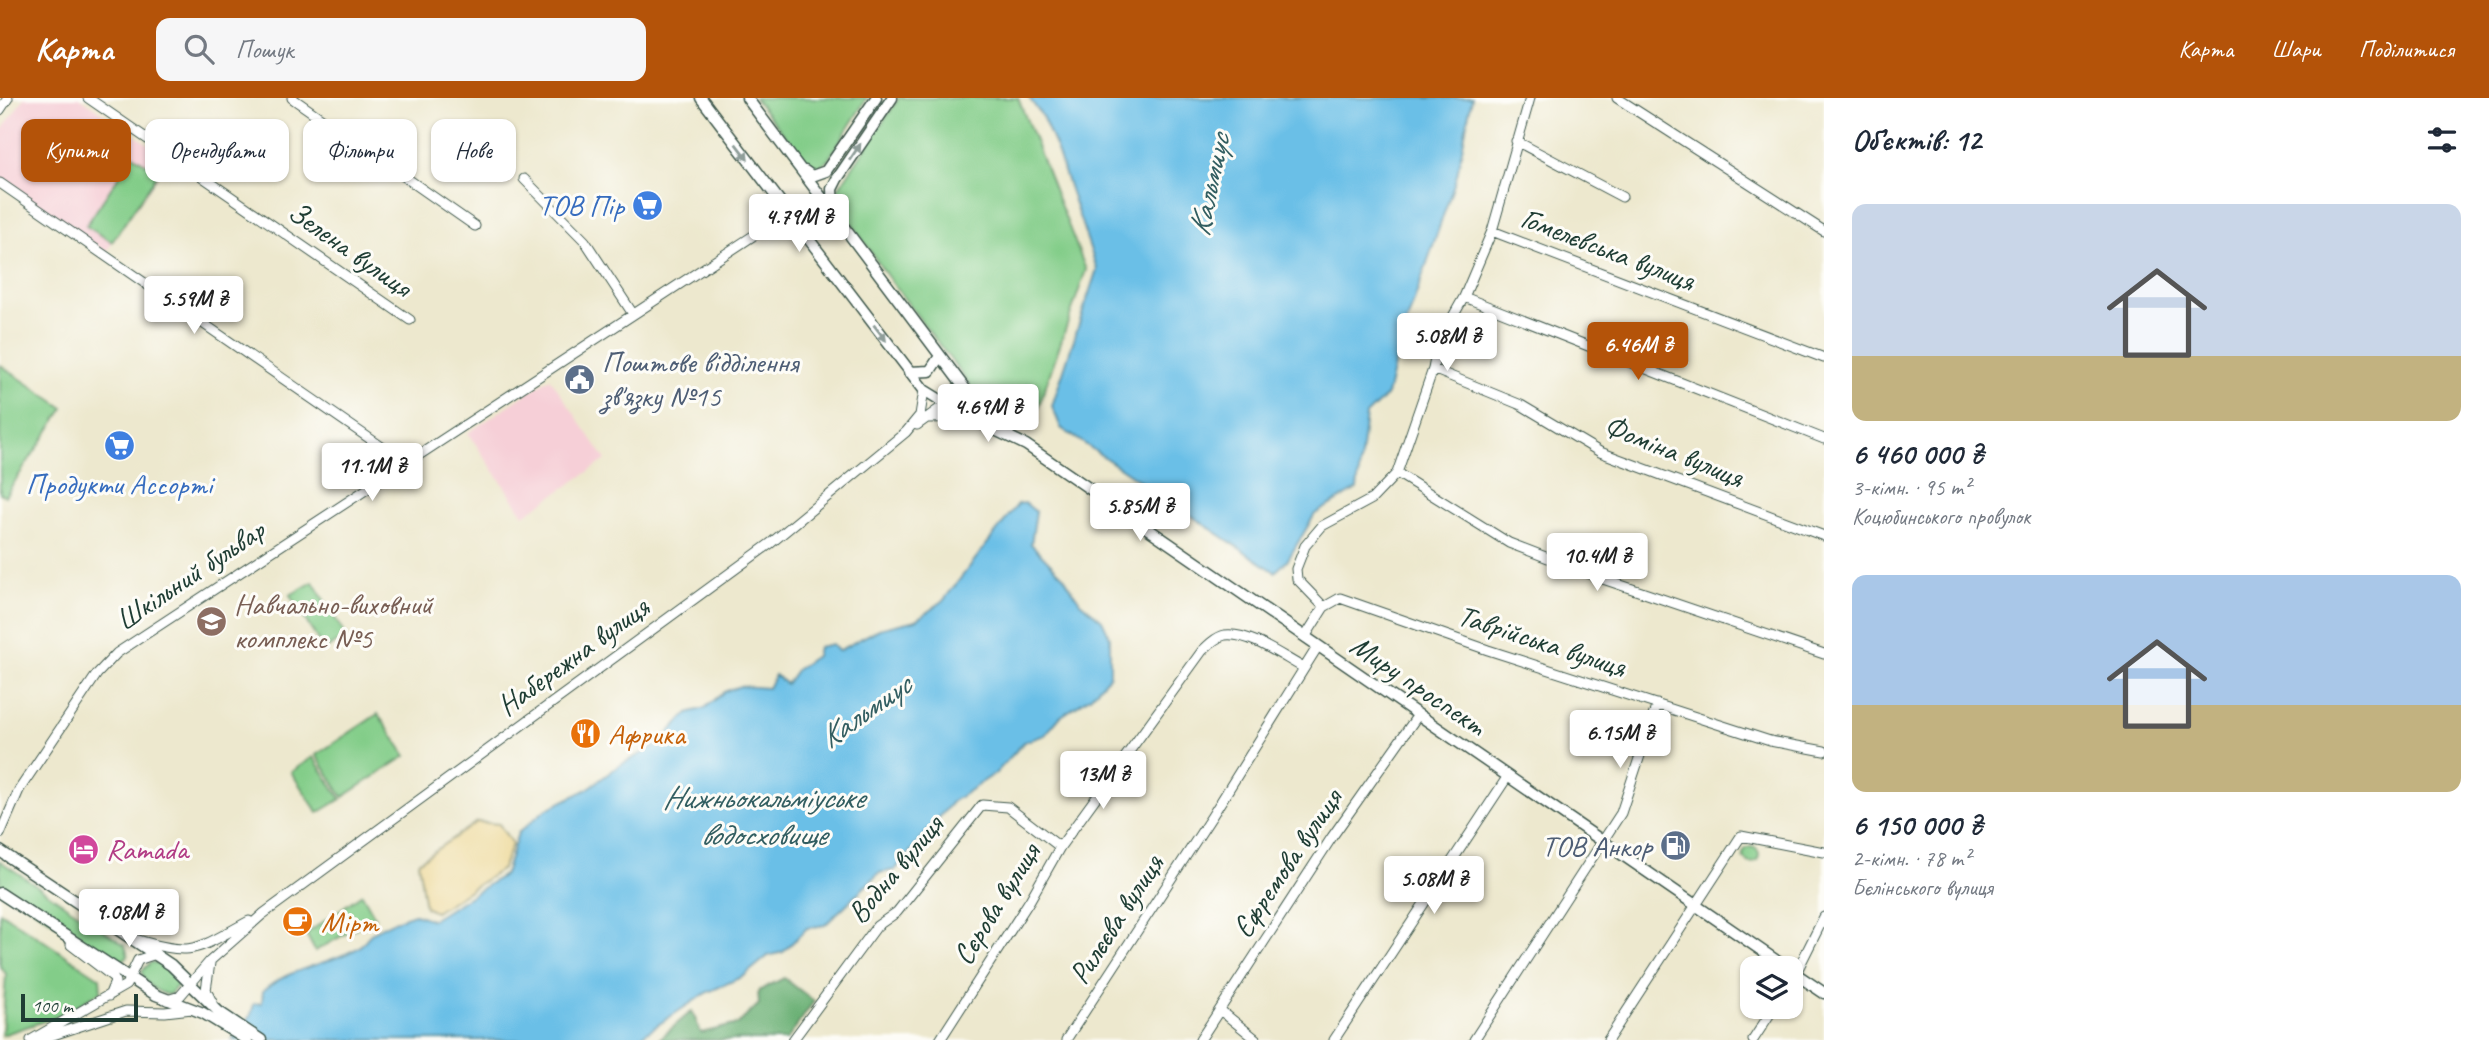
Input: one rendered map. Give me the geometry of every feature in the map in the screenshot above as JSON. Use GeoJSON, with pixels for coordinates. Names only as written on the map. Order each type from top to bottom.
{"type":"FeatureCollection","features":[{"type":"Feature","properties":{"kind":"main road","name":"Миру проспект"},"geometry":{"type":"LineString","coordinates":[[701,98],[924,390],[968,417],[1024,444]]}},
{"type":"Feature","properties":{"kind":"main road","name":"Миру проспект"},"geometry":{"type":"LineString","coordinates":[[747,98],[975,402],[1024,444],[1697,905],[1766,956]]}},
{"type":"Feature","properties":{"kind":"main road"},"geometry":{"type":"LineString","coordinates":[[803,170],[812,176],[826,172],[876,98]]}},
{"type":"Feature","properties":{"kind":"main road"},"geometry":{"type":"LineString","coordinates":[[834,211],[832,189],[837,179],[892,98]]}},
{"type":"Feature","properties":{"kind":"main road"},"geometry":{"type":"LineString","coordinates":[[909,372],[930,371],[940,356]]}},
{"type":"Feature","properties":{"kind":"main road"},"geometry":{"type":"LineString","coordinates":[[0,851],[156,954],[190,982],[217,1015],[247,1040]]}},
{"type":"Feature","properties":{"kind":"main road"},"geometry":{"type":"LineString","coordinates":[[0,893],[165,1000],[217,1015],[261,1040]]}},
{"type":"Feature","properties":{"kind":"main road","name":"Миру проспект"},"geometry":{"type":"LineString","coordinates":[[1803,981],[1824,993]]}},
{"type":"Feature","properties":{"kind":"street"},"geometry":{"type":"LineString","coordinates":[[0,110],[8,98]]}},
{"type":"Feature","properties":{"kind":"street","name":"Зелена вулиця"},"geometry":{"type":"LineString","coordinates":[[88,98],[410,320]]}},
{"type":"Feature","properties":{"kind":"street"},"geometry":{"type":"LineString","coordinates":[[292,98],[475,226]]}},
{"type":"Feature","properties":{"kind":"street"},"geometry":{"type":"LineString","coordinates":[[1305,637],[1324,607],[1297,579],[1296,569],[1305,546],[1336,516],[1371,499],[1397,473],[1433,369],[1438,343],[1464,297],[1492,232],[1530,98]]}},
{"type":"Feature","properties":{"kind":"street"},"geometry":{"type":"LineString","coordinates":[[1617,98],[1824,231]]}},
{"type":"Feature","properties":{"kind":"street"},"geometry":{"type":"LineString","coordinates":[[1516,141],[1622,197]]}},
{"type":"Feature","properties":{"kind":"street"},"geometry":{"type":"LineString","coordinates":[[524,179],[585,241],[632,314]]}},
{"type":"Feature","properties":{"kind":"street"},"geometry":{"type":"LineString","coordinates":[[0,183],[405,463]]}},
{"type":"Feature","properties":{"kind":"street","name":"Шкільний бульвар"},"geometry":{"type":"LineString","coordinates":[[0,834],[19,790],[97,674],[117,653],[788,213]]}},
{"type":"Feature","properties":{"kind":"street","name":"Гомелєвська вулиця"},"geometry":{"type":"LineString","coordinates":[[1492,232],[1824,358]]}},
{"type":"Feature","properties":{"kind":"street"},"geometry":{"type":"LineString","coordinates":[[1464,297],[1824,439]]}},
{"type":"Feature","properties":{"kind":"street","name":"Фоміна вулиця"},"geometry":{"type":"LineString","coordinates":[[1433,369],[1521,405],[1600,452],[1824,536]]}},
{"type":"Feature","properties":{"kind":"street","name":"Набережна вулиця"},"geometry":{"type":"LineString","coordinates":[[165,1000],[175,1000],[210,961],[263,914],[771,543],[906,432],[946,405],[963,386]]}},
{"type":"Feature","properties":{"kind":"street"},"geometry":{"type":"LineString","coordinates":[[906,432],[920,415],[924,390]]}},
{"type":"Feature","properties":{"kind":"street"},"geometry":{"type":"LineString","coordinates":[[927,418],[968,417]]}},
{"type":"Feature","properties":{"kind":"street"},"geometry":{"type":"LineString","coordinates":[[1397,473],[1508,543],[1600,578],[1824,654]]}},
{"type":"Feature","properties":{"kind":"street","name":"Таврійська вулиця"},"geometry":{"type":"LineString","coordinates":[[1324,607],[1340,598],[1770,741],[1824,751]]}},
{"type":"Feature","properties":{"kind":"street","name":"Сєрова вулиця"},"geometry":{"type":"LineString","coordinates":[[940,1040],[1030,900],[1060,847],[1128,749],[1202,651],[1225,635],[1254,642],[1304,668]]}},
{"type":"Feature","properties":{"kind":"street","name":"Рилєєва вулиця"},"geometry":{"type":"LineString","coordinates":[[1066,1040],[1198,839],[1318,646]]}},
{"type":"Feature","properties":{"kind":"street"},"geometry":{"type":"LineString","coordinates":[[1474,1040],[1621,813],[1657,704]]}},
{"type":"Feature","properties":{"kind":"street","name":"Єфремова вулиця"},"geometry":{"type":"LineString","coordinates":[[1200,1040],[1332,837],[1418,715]]}},
{"type":"Feature","properties":{"kind":"street"},"geometry":{"type":"LineString","coordinates":[[1334,1040],[1508,776]]}},
{"type":"Feature","properties":{"kind":"street","name":"Водна вулиця"},"geometry":{"type":"LineString","coordinates":[[793,1040],[877,926],[897,912],[982,805],[1008,807],[1060,847]]}},
{"type":"Feature","properties":{"kind":"street"},"geometry":{"type":"LineString","coordinates":[[1608,1040],[1741,836],[1824,852]]}},
{"type":"Feature","properties":{"kind":"street","name":"Набережна вулиця"},"geometry":{"type":"LineString","coordinates":[[132,938],[174,949],[199,949],[263,914]]}},
{"type":"Feature","properties":{"kind":"street"},"geometry":{"type":"LineString","coordinates":[[1801,956],[1824,916]]}},
{"type":"Feature","properties":{"kind":"street"},"geometry":{"type":"LineString","coordinates":[[39,918],[47,929],[109,972],[115,982],[108,998]]}},
{"type":"Feature","properties":{"kind":"street"},"geometry":{"type":"LineString","coordinates":[[31,1040],[108,998],[131,979],[138,960],[156,954]]}},
{"type":"Feature","properties":{"kind":"street"},"geometry":{"type":"LineString","coordinates":[[210,961],[206,990],[217,1015]]}},
{"type":"Feature","properties":{"kind":"street"},"geometry":{"type":"LineString","coordinates":[[38,1040],[127,1011],[165,1012],[192,1009]]}},
{"type":"Feature","properties":{"kind":"street"},"geometry":{"type":"LineString","coordinates":[[1220,1010],[1257,1040]]}},
{"type":"Feature","properties":{"kind":"street"},"geometry":{"type":"LineString","coordinates":[[1753,1040],[1767,1019]]}},
{"type":"Feature","properties":{"kind":"shaded area"},"geometry":{"type":"Polygon","coordinates":[[[24,98],[81,98],[112,119],[21,119],[21,182],[131,182],[131,132],[145,142],[145,182],[154,182],[106,252],[0,179],[0,133],[24,98]]]}},
{"type":"Feature","properties":{"kind":"shaded area"},"geometry":{"type":"Polygon","coordinates":[[[550,378],[606,460],[524,515],[468,433],[550,378]]]}},
{"type":"Feature","properties":{"kind":"green space"},"geometry":{"type":"Polygon","coordinates":[[[754,98],[867,98],[828,160],[817,168],[810,166],[754,98]]]}},
{"type":"Feature","properties":{"kind":"green space"},"geometry":{"type":"Polygon","coordinates":[[[899,98],[1018,98],[1086,270],[1038,408],[1027,419],[1008,419],[989,410],[887,276],[836,200],[836,192],[899,98]]]}},
{"type":"Feature","properties":{"kind":"green space"},"geometry":{"type":"Polygon","coordinates":[[[133,155],[145,163],[145,182],[152,182],[112,242],[86,226],[115,182],[131,182],[133,155]]]}},
{"type":"Feature","properties":{"kind":"green space"},"geometry":{"type":"Polygon","coordinates":[[[0,365],[64,408],[5,496],[0,493],[0,365]]]}},
{"type":"Feature","properties":{"kind":"green space"},"geometry":{"type":"Polygon","coordinates":[[[313,582],[346,636],[324,650],[290,595],[313,582]]]}},
{"type":"Feature","properties":{"kind":"green space"},"geometry":{"type":"Polygon","coordinates":[[[378,714],[406,756],[343,797],[316,755],[378,714]]]}},
{"type":"Feature","properties":{"kind":"green space"},"geometry":{"type":"Polygon","coordinates":[[[313,757],[341,799],[318,813],[291,772],[313,757]]]}},
{"type":"Feature","properties":{"kind":"green space"},"geometry":{"type":"Polygon","coordinates":[[[1751,847],[1757,849],[1757,861],[1751,863],[1745,861],[1743,855],[1745,849],[1751,847]]]}},
{"type":"Feature","properties":{"kind":"green space"},"geometry":{"type":"Polygon","coordinates":[[[0,861],[125,945],[128,956],[122,961],[113,961],[0,887],[0,861]]]}},
{"type":"Feature","properties":{"kind":"green space"},"geometry":{"type":"Polygon","coordinates":[[[362,894],[375,917],[315,951],[306,934],[362,894]]]}},
{"type":"Feature","properties":{"kind":"green space"},"geometry":{"type":"Polygon","coordinates":[[[0,912],[100,978],[101,991],[62,1015],[2,1035],[6,974],[0,966],[0,912]]]}},
{"type":"Feature","properties":{"kind":"green space"},"geometry":{"type":"Polygon","coordinates":[[[151,962],[168,970],[177,981],[178,985],[169,995],[155,990],[145,980],[142,971],[151,962]]]}},
{"type":"Feature","properties":{"kind":"green space"},"geometry":{"type":"Polygon","coordinates":[[[784,978],[814,1001],[787,1040],[658,1040],[692,1011],[701,1033],[738,1024],[759,1004],[758,991],[784,978]]]}},
{"type":"Feature","properties":{"kind":"sand"},"geometry":{"type":"Polygon","coordinates":[[[477,822],[499,824],[512,844],[502,869],[435,912],[425,907],[418,862],[477,822]]]}},
{"type":"Feature","properties":{"kind":"water","name":"Кальмиус"},"geometry":{"type":"Polygon","coordinates":[[[1029,98],[1472,98],[1457,175],[1399,345],[1387,395],[1366,415],[1357,489],[1315,514],[1287,561],[1275,572],[1061,428],[1052,406],[1097,269],[1056,148],[1042,116],[1029,98]]]}},
{"type":"Feature","properties":{"kind":"water","name":"Нижньокальміуське водосховище"},"geometry":{"type":"Polygon","coordinates":[[[1025,503],[1036,512],[1031,544],[1064,577],[1080,602],[1102,620],[1110,637],[1110,675],[1091,696],[1060,717],[1045,735],[1024,742],[996,773],[952,802],[895,870],[879,873],[825,925],[807,928],[783,952],[768,956],[744,976],[706,993],[635,1040],[232,1040],[251,1015],[254,1004],[262,1003],[263,991],[274,983],[356,949],[371,934],[392,922],[415,914],[432,920],[505,874],[518,833],[545,810],[586,790],[620,765],[656,746],[688,713],[705,708],[724,692],[740,686],[768,688],[775,675],[786,684],[797,669],[816,656],[818,647],[832,644],[838,651],[879,629],[916,620],[943,601],[1018,504],[1025,503]]]}},
{"type":"Feature","properties":{"kind":"place","name":"ТОВ Пір"},"geometry":{"type":"Point","coordinates":[647,205]}},
{"type":"Feature","properties":{"kind":"place","name":"Поштове відділення зв'язку №15"},"geometry":{"type":"Point","coordinates":[579,379]}},
{"type":"Feature","properties":{"kind":"place","name":"Продукти Ассорті"},"geometry":{"type":"Point","coordinates":[119,446]}},
{"type":"Feature","properties":{"kind":"place","name":"Навчально-виховний комплекс №5"},"geometry":{"type":"Point","coordinates":[211,621]}},
{"type":"Feature","properties":{"kind":"place","name":"Африка"},"geometry":{"type":"Point","coordinates":[585,734]}},
{"type":"Feature","properties":{"kind":"place","name":"ТОВ Анкор"},"geometry":{"type":"Point","coordinates":[1675,846]}},
{"type":"Feature","properties":{"kind":"place","name":"Ramada"},"geometry":{"type":"Point","coordinates":[83,849]}},
{"type":"Feature","properties":{"kind":"place","name":"Мірт"},"geometry":{"type":"Point","coordinates":[298,922]}}]}
